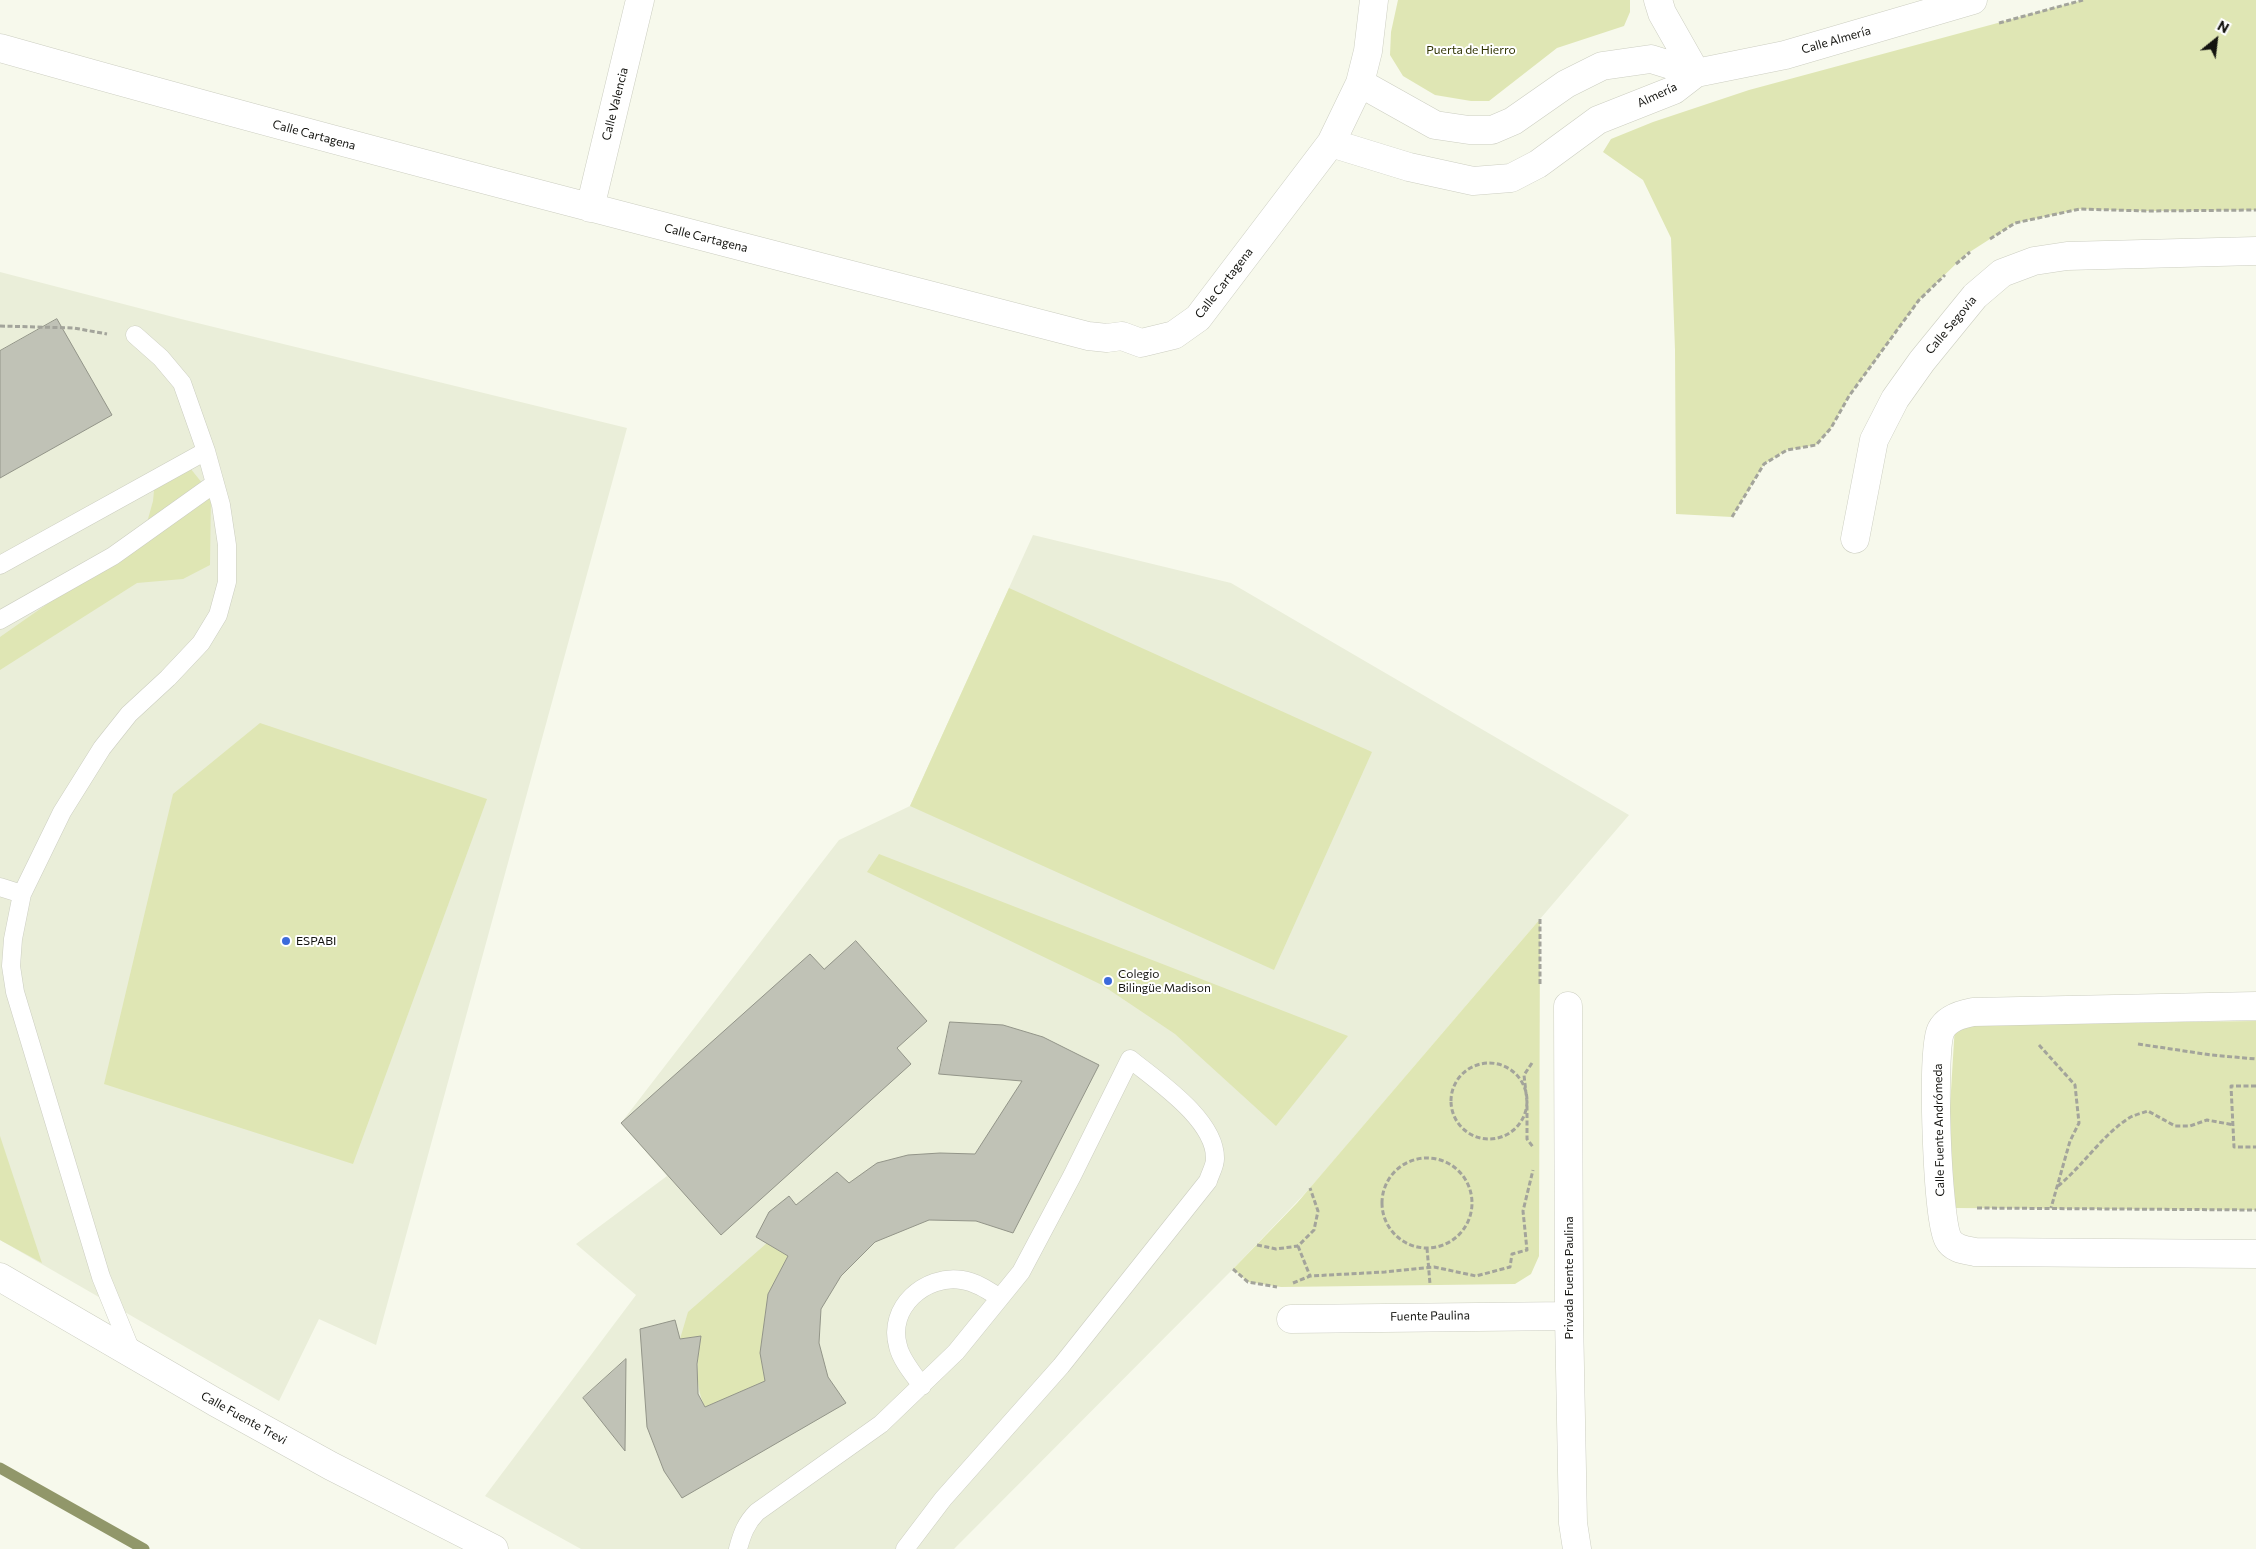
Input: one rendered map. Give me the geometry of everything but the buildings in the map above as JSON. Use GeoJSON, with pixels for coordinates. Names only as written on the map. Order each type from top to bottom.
{"type":"FeatureCollection","features":[{"type":"Feature","properties":{"kind":"street","name":"Calle Valencia"},"geometry":{"type":"LineString","coordinates":[[590,208],[640,0]]}},
{"type":"Feature","properties":{"kind":"street","name":"Calle Cartagena"},"geometry":{"type":"LineString","coordinates":[[0,48],[202,105],[590,208],[1088,336],[1107,338],[1122,336],[1141,343],[1174,335],[1198,318],[1331,144],[1360,83],[1368,51],[1374,0]]}},
{"type":"Feature","properties":{"kind":"street"},"geometry":{"type":"LineString","coordinates":[[1658,0],[1662,13],[1696,72]]}},
{"type":"Feature","properties":{"kind":"street","name":"Calle Almería"},"geometry":{"type":"LineString","coordinates":[[1696,72],[1785,54],[1973,0]]}},
{"type":"Feature","properties":{"kind":"street","name":"Almería"},"geometry":{"type":"LineString","coordinates":[[1360,83],[1435,125],[1469,130],[1492,130],[1513,122],[1566,84],[1602,66],[1651,59],[1696,72]]}},
{"type":"Feature","properties":{"kind":"street","name":"Almería"},"geometry":{"type":"LineString","coordinates":[[1331,144],[1409,167],[1473,181],[1511,178],[1538,164],[1598,120],[1674,90],[1696,72]]}},
{"type":"Feature","properties":{"kind":"street","name":"Calle Segovia"},"geometry":{"type":"LineString","coordinates":[[1855,539],[1874,440],[1895,399],[1922,361],[1975,296],[2002,273],[2034,261],[2067,256],[2256,251]]}},
{"type":"Feature","properties":{"kind":"street","name":"Privada Fuente Paulina"},"geometry":{"type":"LineString","coordinates":[[1568,1006],[1569,1316],[1573,1522],[1577,1549]]}},
{"type":"Feature","properties":{"kind":"street","name":"Calle Fuente Andrómeda"},"geometry":{"type":"LineString","coordinates":[[2256,1006],[1973,1012],[1959,1015],[1943,1026],[1938,1039],[1936,1112],[1938,1183],[1945,1232],[1949,1242],[1957,1248],[1974,1252],[2256,1254]]}},
{"type":"Feature","properties":{"kind":"street","name":"Calle Fuente Trevi"},"geometry":{"type":"LineString","coordinates":[[0,1277],[331,1466],[494,1549]]}},
{"type":"Feature","properties":{"kind":"street","name":"Fuente Paulina"},"geometry":{"type":"LineString","coordinates":[[1291,1318],[1569,1316]]}},
{"type":"Feature","properties":{"kind":"lane"},"geometry":{"type":"LineString","coordinates":[[132,1353],[101,1277],[15,992],[11,966],[13,939],[22,894],[62,812],[102,748],[130,714],[201,643],[218,615],[227,582],[227,545],[221,505],[206,451],[182,383],[160,358],[135,336]]}},
{"type":"Feature","properties":{"kind":"lane"},"geometry":{"type":"LineString","coordinates":[[0,565],[206,451]]}},
{"type":"Feature","properties":{"kind":"lane"},"geometry":{"type":"LineString","coordinates":[[0,620],[113,556],[214,484]]}},
{"type":"Feature","properties":{"kind":"lane"},"geometry":{"type":"LineString","coordinates":[[0,887],[22,894]]}},
{"type":"Feature","properties":{"kind":"lane"},"geometry":{"type":"LineString","coordinates":[[738,1549],[748,1521],[757,1512],[881,1424],[956,1352],[1021,1272],[1072,1176],[1130,1058],[1198,1117],[1210,1138],[1215,1159],[1208,1181],[1061,1366],[943,1499],[905,1549]]}},
{"type":"Feature","properties":{"kind":"lane"},"geometry":{"type":"LineString","coordinates":[[922,1386],[898,1346],[897,1325],[902,1310],[912,1296],[928,1284],[945,1279],[963,1280],[985,1288],[1000,1298]]}},
{"type":"Feature","properties":{"kind":"path"},"geometry":{"type":"LineString","coordinates":[[0,326],[74,328],[99,334],[135,336]]}},
{"type":"Feature","properties":{"kind":"path"},"geometry":{"type":"LineString","coordinates":[[1540,919],[1540,988]]}},
{"type":"Feature","properties":{"kind":"path"},"geometry":{"type":"LineString","coordinates":[[2032,1040],[2075,1085],[2079,1123],[2070,1140],[2051,1208]]}},
{"type":"Feature","properties":{"kind":"path"},"geometry":{"type":"LineString","coordinates":[[2136,1043],[2140,1046],[2161,1047],[2211,1056],[2256,1059]]}},
{"type":"Feature","properties":{"kind":"path"},"geometry":{"type":"LineString","coordinates":[[1535,1059],[1524,1074],[1527,1102],[1525,1115],[1518,1127],[1508,1135],[1496,1139],[1483,1139],[1470,1135],[1460,1127],[1453,1115],[1450,1102],[1452,1090],[1457,1079],[1477,1065],[1488,1063],[1512,1070],[1526,1090],[1527,1102],[1527,1139],[1535,1150]]}},
{"type":"Feature","properties":{"kind":"path"},"geometry":{"type":"LineString","coordinates":[[2256,1086],[2231,1086],[2234,1148],[2256,1147]]}},
{"type":"Feature","properties":{"kind":"path"},"geometry":{"type":"LineString","coordinates":[[2058,1186],[2074,1173],[2092,1153],[2130,1118],[2148,1111],[2175,1126],[2190,1126],[2206,1120],[2234,1125]]}},
{"type":"Feature","properties":{"kind":"path"},"geometry":{"type":"LineString","coordinates":[[1430,1157],[1445,1160],[1458,1169],[1468,1181],[1472,1196],[1472,1212],[1466,1226],[1456,1238],[1442,1246],[1427,1248],[1412,1246],[1399,1239],[1389,1229],[1383,1216],[1381,1201],[1384,1186],[1391,1174],[1402,1164],[1415,1158],[1430,1157]]}},
{"type":"Feature","properties":{"kind":"path"},"geometry":{"type":"LineString","coordinates":[[1288,1285],[1310,1276],[1434,1267],[1476,1276],[1510,1267],[1512,1254],[1527,1250],[1524,1212],[1530,1175],[1536,1162]]}},
{"type":"Feature","properties":{"kind":"path"},"geometry":{"type":"LineString","coordinates":[[1257,1246],[1276,1249],[1298,1246],[1314,1230],[1318,1211],[1310,1188]]}},
{"type":"Feature","properties":{"kind":"path"},"geometry":{"type":"LineString","coordinates":[[1972,1208],[2256,1210]]}},
{"type":"Feature","properties":{"kind":"path"},"geometry":{"type":"LineString","coordinates":[[1298,1246],[1310,1276]]}},
{"type":"Feature","properties":{"kind":"path"},"geometry":{"type":"LineString","coordinates":[[1427,1248],[1430,1285]]}},
{"type":"Feature","properties":{"kind":"path"},"geometry":{"type":"LineString","coordinates":[[1233,1269],[1248,1282],[1280,1287]]}},
{"type":"Feature","properties":{"kind":"shaded area","name":"ESPABI"},"geometry":{"type":"Polygon","coordinates":[[[0,272],[181,319],[627,428],[376,1345],[319,1319],[279,1401],[0,1240],[0,272]]]}},
{"type":"Feature","properties":{"kind":"shaded area","name":"Colegio Bilingüe Madison"},"geometry":{"type":"Polygon","coordinates":[[[1033,535],[1231,583],[1629,815],[1310,1188],[1233,1269],[954,1549],[581,1549],[485,1496],[636,1295],[576,1244],[667,1176],[621,1123],[839,840],[910,806],[1033,535]]]}},
{"type":"Feature","properties":{"kind":"green space","name":"Puerta de Hierro"},"geometry":{"type":"Polygon","coordinates":[[[1398,0],[1630,0],[1630,12],[1624,26],[1557,48],[1489,101],[1471,101],[1435,95],[1403,76],[1390,55],[1391,32],[1398,0]]]}},
{"type":"Feature","properties":{"kind":"green space"},"geometry":{"type":"Polygon","coordinates":[[[2083,0],[2256,0],[2256,210],[2147,211],[2080,209],[2015,223],[1965,255],[1919,300],[1849,396],[1831,428],[1816,445],[1787,450],[1764,464],[1732,517],[1676,514],[1675,350],[1671,238],[1643,180],[1603,152],[1611,139],[1653,122],[1749,90],[2083,0]]]}},
{"type":"Feature","properties":{"kind":"green space"},"geometry":{"type":"Polygon","coordinates":[[[190,468],[211,494],[210,565],[183,579],[137,583],[0,670],[0,637],[143,537],[153,501],[156,470],[190,468]]]}},
{"type":"Feature","properties":{"kind":"green space"},"geometry":{"type":"Polygon","coordinates":[[[1009,588],[1372,752],[1274,970],[910,806],[1009,588]]]}},
{"type":"Feature","properties":{"kind":"green space","name":"ESPABI"},"geometry":{"type":"Polygon","coordinates":[[[260,723],[487,799],[353,1164],[104,1084],[173,794],[260,723]]]}},
{"type":"Feature","properties":{"kind":"green space"},"geometry":{"type":"Polygon","coordinates":[[[879,854],[1348,1036],[1276,1126],[1175,1034],[1102,985],[867,872],[879,854]]]}},
{"type":"Feature","properties":{"kind":"green space"},"geometry":{"type":"Polygon","coordinates":[[[1540,919],[1539,1256],[1531,1274],[1515,1284],[1281,1287],[1248,1282],[1233,1269],[1297,1203],[1540,919]]]}},
{"type":"Feature","properties":{"kind":"green space"},"geometry":{"type":"Polygon","coordinates":[[[2256,1021],[2256,1210],[1953,1208],[1945,1189],[1955,1025],[2256,1021]]]}},
{"type":"Feature","properties":{"kind":"green space"},"geometry":{"type":"Polygon","coordinates":[[[0,1136],[42,1263],[0,1240],[0,1136]]]}},
{"type":"Feature","properties":{"kind":"green space"},"geometry":{"type":"Polygon","coordinates":[[[767,1243],[788,1256],[768,1294],[760,1353],[765,1381],[705,1407],[698,1381],[700,1336],[680,1339],[688,1312],[767,1243]]]}},
{"type":"Feature","properties":{"kind":"waterway"},"geometry":{"type":"LineString","coordinates":[[0,1468],[144,1549]]}},
{"type":"Feature","properties":{"kind":"place","name":"ESPABI"},"geometry":{"type":"Point","coordinates":[286,941]}},
{"type":"Feature","properties":{"kind":"place","name":"Colegio Bilingüe Madison"},"geometry":{"type":"Point","coordinates":[1108,981]}}]}
